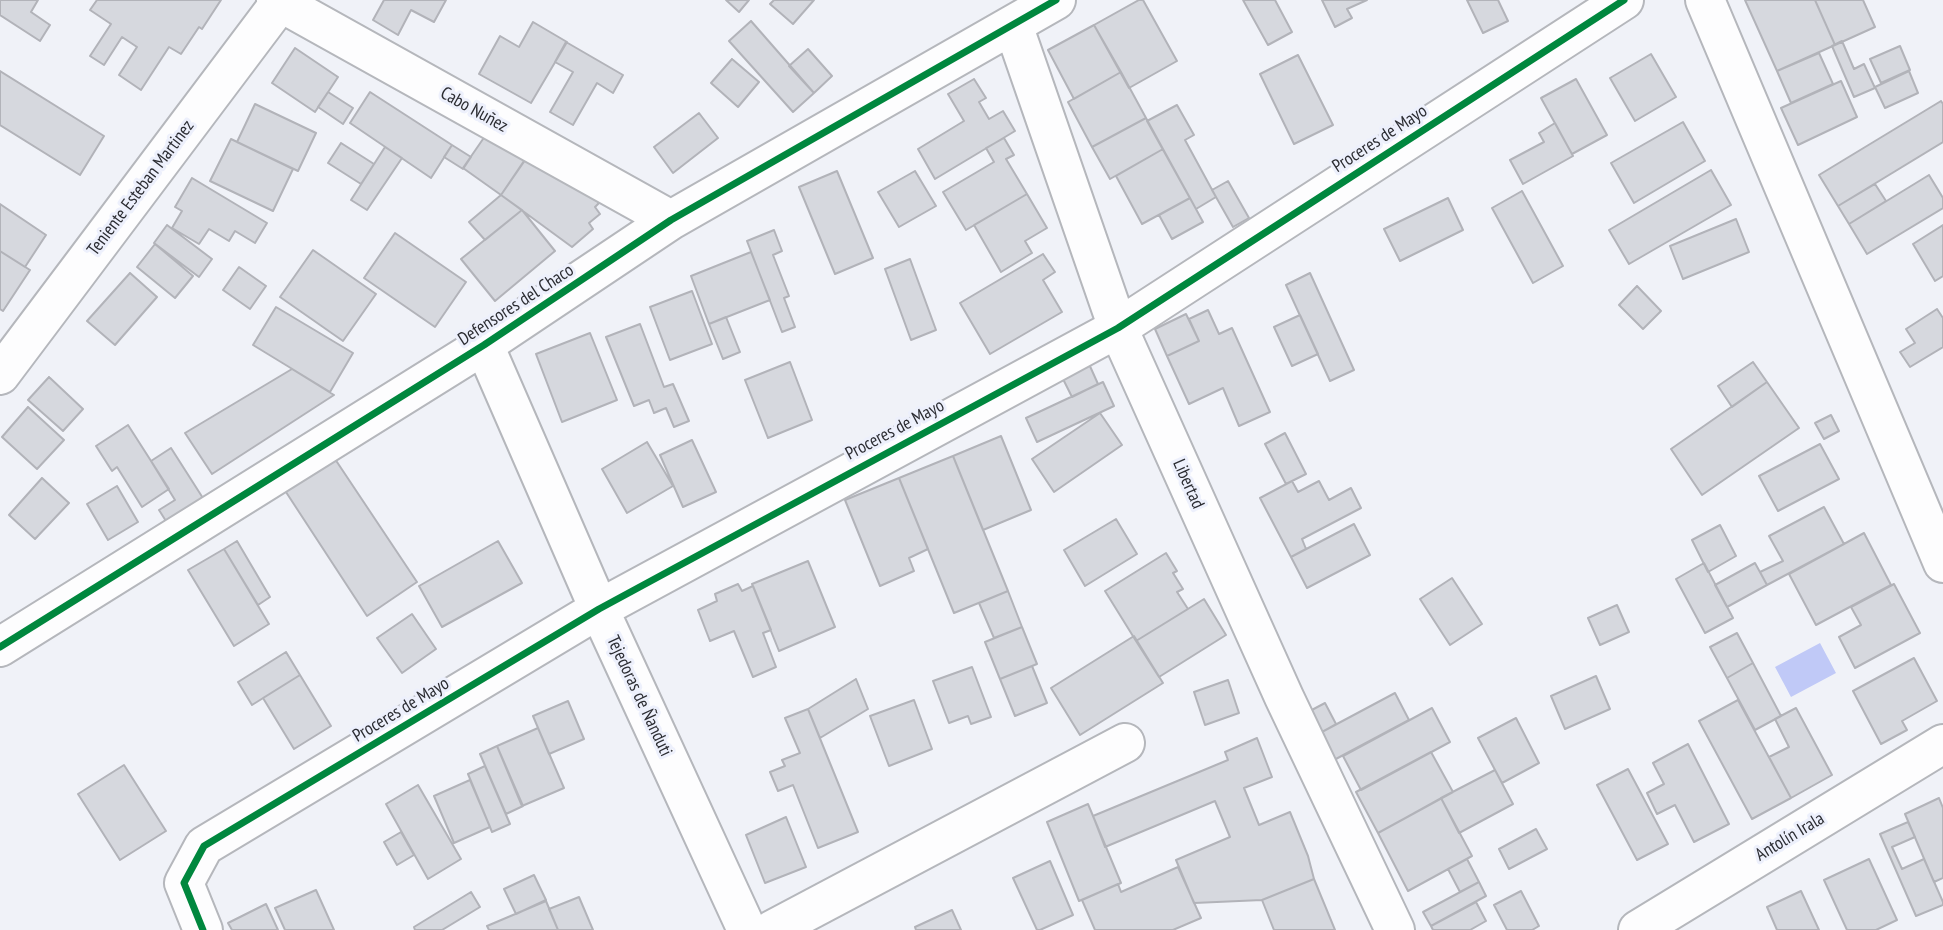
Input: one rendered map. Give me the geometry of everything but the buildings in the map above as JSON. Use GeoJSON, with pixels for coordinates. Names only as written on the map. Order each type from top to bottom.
{"type":"FeatureCollection","features":[{"type":"Feature","properties":{"kind":"street","name":"Defensores del Chaco"},"geometry":{"type":"LineString","coordinates":[[0,647],[484,345],[671,220],[1056,0]]}},
{"type":"Feature","properties":{"kind":"street","name":"Proceres de Mayo"},"geometry":{"type":"LineString","coordinates":[[203,930],[184,883],[204,846],[599,609],[1118,328],[1624,0]]}},
{"type":"Feature","properties":{"kind":"street"},"geometry":{"type":"LineString","coordinates":[[1705,0],[1943,563]]}},
{"type":"Feature","properties":{"kind":"street","name":"Cabo Nuñez"},"geometry":{"type":"LineString","coordinates":[[280,1],[671,220]]}},
{"type":"Feature","properties":{"kind":"street","name":"Teniente Esteban Martinez"},"geometry":{"type":"LineString","coordinates":[[0,376],[280,1]]}},
{"type":"Feature","properties":{"kind":"street","name":"Libertad"},"geometry":{"type":"LineString","coordinates":[[1013,24],[1118,328],[1284,697],[1395,930]]}},
{"type":"Feature","properties":{"kind":"street","name":"Tejedoras de Ñanduti"},"geometry":{"type":"LineString","coordinates":[[484,345],[599,609],[747,930]]}},
{"type":"Feature","properties":{"kind":"street"},"geometry":{"type":"LineString","coordinates":[[772,930],[1125,743]]}},
{"type":"Feature","properties":{"kind":"street","name":"Antolín Irala"},"geometry":{"type":"LineString","coordinates":[[1638,930],[1943,744]]}},
{"type":"Feature","properties":{"kind":"water"},"geometry":{"type":"Polygon","coordinates":[[[1820,643],[1836,673],[1791,697],[1775,667],[1820,643]]]}},
{"type":"Feature","properties":{"kind":"cycle path"},"geometry":{"type":"LineString","coordinates":[[0,647],[484,345],[671,220],[1056,0]]}},
{"type":"Feature","properties":{"kind":"cycle path"},"geometry":{"type":"LineString","coordinates":[[203,930],[184,883],[204,846],[599,609],[1118,328],[1624,0]]}}]}
